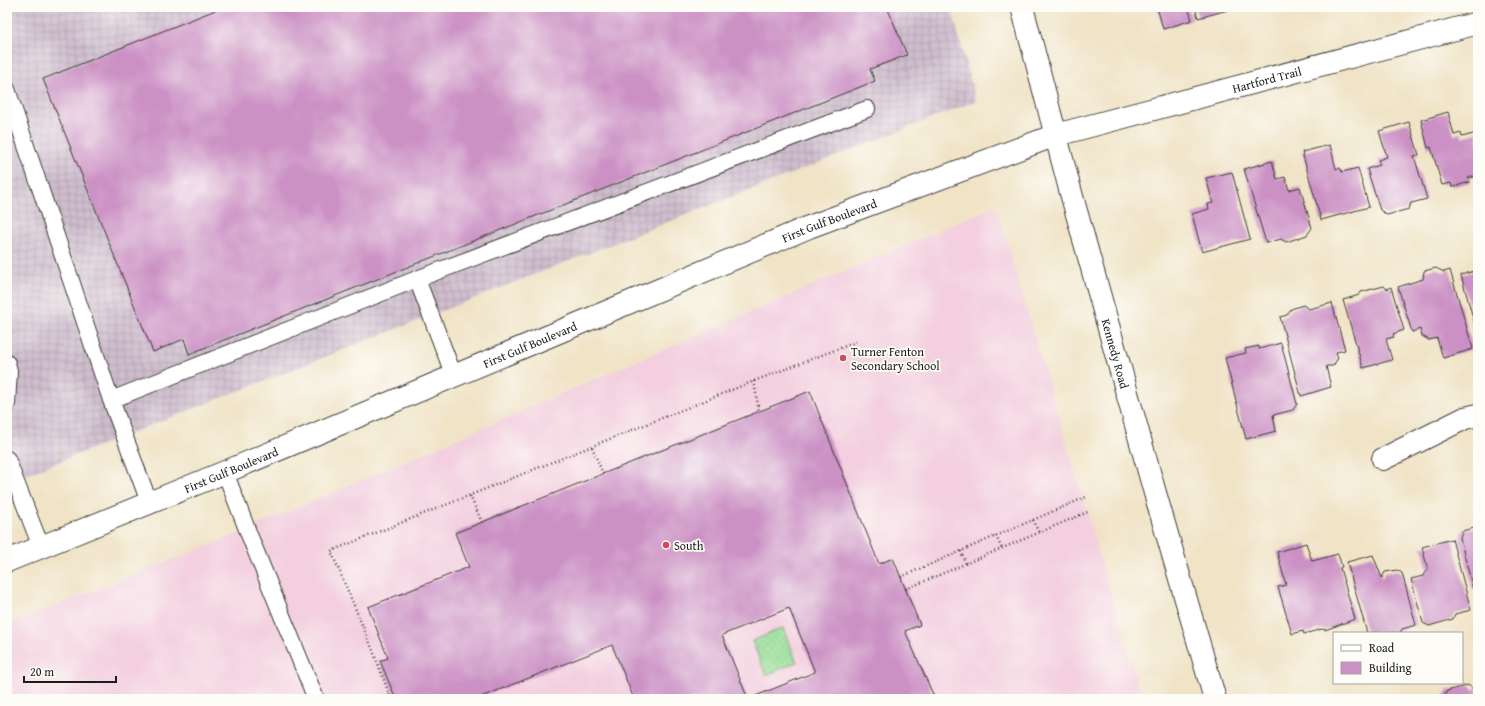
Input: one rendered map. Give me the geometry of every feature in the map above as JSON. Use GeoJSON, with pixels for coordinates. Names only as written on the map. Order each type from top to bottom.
{"type":"FeatureCollection","features":[{"type":"Feature","properties":{"kind":"street","name":"Kennedy Road"},"geometry":{"type":"LineString","coordinates":[[1022,7],[1070,193],[1215,699]]}},
{"type":"Feature","properties":{"kind":"street","name":"Hartford Trail"},"geometry":{"type":"LineString","coordinates":[[1056,135],[1478,23]]}},
{"type":"Feature","properties":{"kind":"street","name":"First Gulf Boulevard"},"geometry":{"type":"LineString","coordinates":[[7,561],[225,472],[809,227],[1056,135]]}},
{"type":"Feature","properties":{"kind":"street"},"geometry":{"type":"LineString","coordinates":[[1383,459],[1465,418],[1478,415]]}},
{"type":"Feature","properties":{"kind":"lane"},"geometry":{"type":"LineString","coordinates":[[7,89],[111,400],[149,502]]}},
{"type":"Feature","properties":{"kind":"lane"},"geometry":{"type":"LineString","coordinates":[[111,400],[418,279],[867,110]]}},
{"type":"Feature","properties":{"kind":"lane"},"geometry":{"type":"LineString","coordinates":[[418,279],[454,376]]}},
{"type":"Feature","properties":{"kind":"lane"},"geometry":{"type":"LineString","coordinates":[[7,363],[9,371],[7,404]]}},
{"type":"Feature","properties":{"kind":"lane"},"geometry":{"type":"LineString","coordinates":[[7,459],[41,548]]}},
{"type":"Feature","properties":{"kind":"lane"},"geometry":{"type":"LineString","coordinates":[[225,472],[316,699]]}},
{"type":"Feature","properties":{"kind":"path"},"geometry":{"type":"LineString","coordinates":[[391,699],[372,648],[332,551],[754,381],[856,342]]}},
{"type":"Feature","properties":{"kind":"path"},"geometry":{"type":"LineString","coordinates":[[754,381],[758,412]]}},
{"type":"Feature","properties":{"kind":"path"},"geometry":{"type":"LineString","coordinates":[[592,447],[603,474]]}},
{"type":"Feature","properties":{"kind":"path"},"geometry":{"type":"LineString","coordinates":[[470,496],[482,522]]}},
{"type":"Feature","properties":{"kind":"path"},"geometry":{"type":"LineString","coordinates":[[901,577],[1086,497]]}},
{"type":"Feature","properties":{"kind":"path"},"geometry":{"type":"LineString","coordinates":[[906,589],[1090,511]]}},
{"type":"Feature","properties":{"kind":"path"},"geometry":{"type":"LineString","coordinates":[[1033,520],[1039,533]]}},
{"type":"Feature","properties":{"kind":"path"},"geometry":{"type":"LineString","coordinates":[[996,536],[1002,549]]}},
{"type":"Feature","properties":{"kind":"path"},"geometry":{"type":"LineString","coordinates":[[960,551],[966,564]]}},
{"type":"Feature","properties":{"kind":"shaded area"},"geometry":{"type":"Polygon","coordinates":[[[7,7],[951,7],[976,101],[7,482],[7,7]]]}},
{"type":"Feature","properties":{"kind":"shaded area","name":"Turner Fenton Secondary School"},"geometry":{"type":"Polygon","coordinates":[[[996,206],[1142,699],[7,699],[7,625],[232,536],[996,206]]]}},
{"type":"Feature","properties":{"kind":"green space"},"geometry":{"type":"Polygon","coordinates":[[[783,628],[797,662],[766,675],[752,641],[783,628]]]}},
{"type":"Feature","properties":{"kind":"building"},"geometry":{"type":"Polygon","coordinates":[[[223,7],[887,7],[907,55],[870,69],[875,81],[189,354],[184,339],[153,352],[43,79],[223,7]]]}},
{"type":"Feature","properties":{"kind":"building"},"geometry":{"type":"Polygon","coordinates":[[[1157,7],[1188,7],[1192,20],[1163,29],[1157,7]]]}},
{"type":"Feature","properties":{"kind":"building"},"geometry":{"type":"Polygon","coordinates":[[[1195,7],[1227,7],[1228,10],[1198,18],[1195,7]]]}},
{"type":"Feature","properties":{"kind":"building"},"geometry":{"type":"Polygon","coordinates":[[[1448,112],[1454,135],[1461,133],[1462,137],[1477,133],[1478,138],[1478,175],[1468,178],[1470,182],[1452,187],[1451,183],[1442,185],[1431,147],[1428,148],[1421,120],[1448,112]]]}},
{"type":"Feature","properties":{"kind":"building"},"geometry":{"type":"Polygon","coordinates":[[[1409,122],[1419,155],[1414,156],[1427,199],[1411,203],[1409,209],[1387,215],[1380,210],[1367,169],[1380,165],[1378,160],[1387,157],[1379,131],[1409,122]]]}},
{"type":"Feature","properties":{"kind":"building"},"geometry":{"type":"Polygon","coordinates":[[[1330,145],[1336,169],[1340,168],[1342,172],[1358,168],[1369,207],[1321,220],[1302,152],[1330,145]]]}},
{"type":"Feature","properties":{"kind":"building"},"geometry":{"type":"Polygon","coordinates":[[[1272,161],[1277,179],[1285,177],[1289,190],[1300,187],[1312,228],[1307,235],[1286,242],[1281,239],[1266,243],[1244,169],[1272,161]]]}},
{"type":"Feature","properties":{"kind":"building"},"geometry":{"type":"Polygon","coordinates":[[[1232,172],[1250,239],[1202,252],[1192,214],[1209,209],[1208,204],[1213,203],[1206,178],[1232,172]]]}},
{"type":"Feature","properties":{"kind":"building"},"geometry":{"type":"Polygon","coordinates":[[[1436,268],[1444,272],[1450,270],[1473,349],[1443,358],[1437,338],[1429,340],[1422,336],[1420,329],[1412,332],[1398,287],[1423,279],[1424,271],[1436,268]]]}},
{"type":"Feature","properties":{"kind":"building"},"geometry":{"type":"Polygon","coordinates":[[[1478,270],[1478,336],[1461,275],[1478,270]]]}},
{"type":"Feature","properties":{"kind":"building"},"geometry":{"type":"Polygon","coordinates":[[[1384,286],[1387,289],[1391,287],[1404,330],[1393,334],[1394,337],[1386,339],[1392,360],[1363,368],[1343,300],[1359,295],[1361,292],[1384,286]]]}},
{"type":"Feature","properties":{"kind":"building"},"geometry":{"type":"Polygon","coordinates":[[[1332,303],[1345,350],[1336,352],[1338,358],[1333,366],[1326,366],[1331,387],[1301,396],[1280,317],[1287,315],[1291,309],[1303,305],[1309,309],[1332,303]]]}},
{"type":"Feature","properties":{"kind":"building"},"geometry":{"type":"Polygon","coordinates":[[[1281,343],[1297,404],[1293,410],[1273,415],[1276,431],[1246,439],[1225,358],[1246,353],[1245,349],[1259,346],[1259,349],[1281,343]]]}},
{"type":"Feature","properties":{"kind":"building","name":"South"},"geometry":{"type":"Polygon","coordinates":[[[810,391],[879,564],[893,558],[920,625],[905,631],[935,699],[634,699],[612,645],[476,699],[396,699],[380,661],[388,658],[368,607],[469,567],[455,533],[810,391]],[[789,608],[722,635],[748,699],[815,672],[789,608]]]}},
{"type":"Feature","properties":{"kind":"building"},"geometry":{"type":"Polygon","coordinates":[[[1478,527],[1478,588],[1473,589],[1460,538],[1462,531],[1478,527]]]}},
{"type":"Feature","properties":{"kind":"building"},"geometry":{"type":"Polygon","coordinates":[[[1452,539],[1471,610],[1455,614],[1453,619],[1429,626],[1423,623],[1411,579],[1423,576],[1428,570],[1422,547],[1452,539]]]}},
{"type":"Feature","properties":{"kind":"building"},"geometry":{"type":"Polygon","coordinates":[[[1306,543],[1312,561],[1338,554],[1342,567],[1340,568],[1355,619],[1325,630],[1322,629],[1304,634],[1303,631],[1292,634],[1278,587],[1286,585],[1277,552],[1306,543]]]}},
{"type":"Feature","properties":{"kind":"building"},"geometry":{"type":"Polygon","coordinates":[[[1373,555],[1382,578],[1385,572],[1397,570],[1402,573],[1416,625],[1402,629],[1400,632],[1367,632],[1347,562],[1373,555]]]}},
{"type":"Feature","properties":{"kind":"building"},"geometry":{"type":"Polygon","coordinates":[[[1468,685],[1473,689],[1478,688],[1478,699],[1443,699],[1447,691],[1468,685]]]}},
{"type":"Feature","properties":{"kind":"place","name":"Turner Fenton Secondary School"},"geometry":{"type":"Point","coordinates":[843,358]}},
{"type":"Feature","properties":{"kind":"place","name":"South"},"geometry":{"type":"Point","coordinates":[666,545]}}]}
